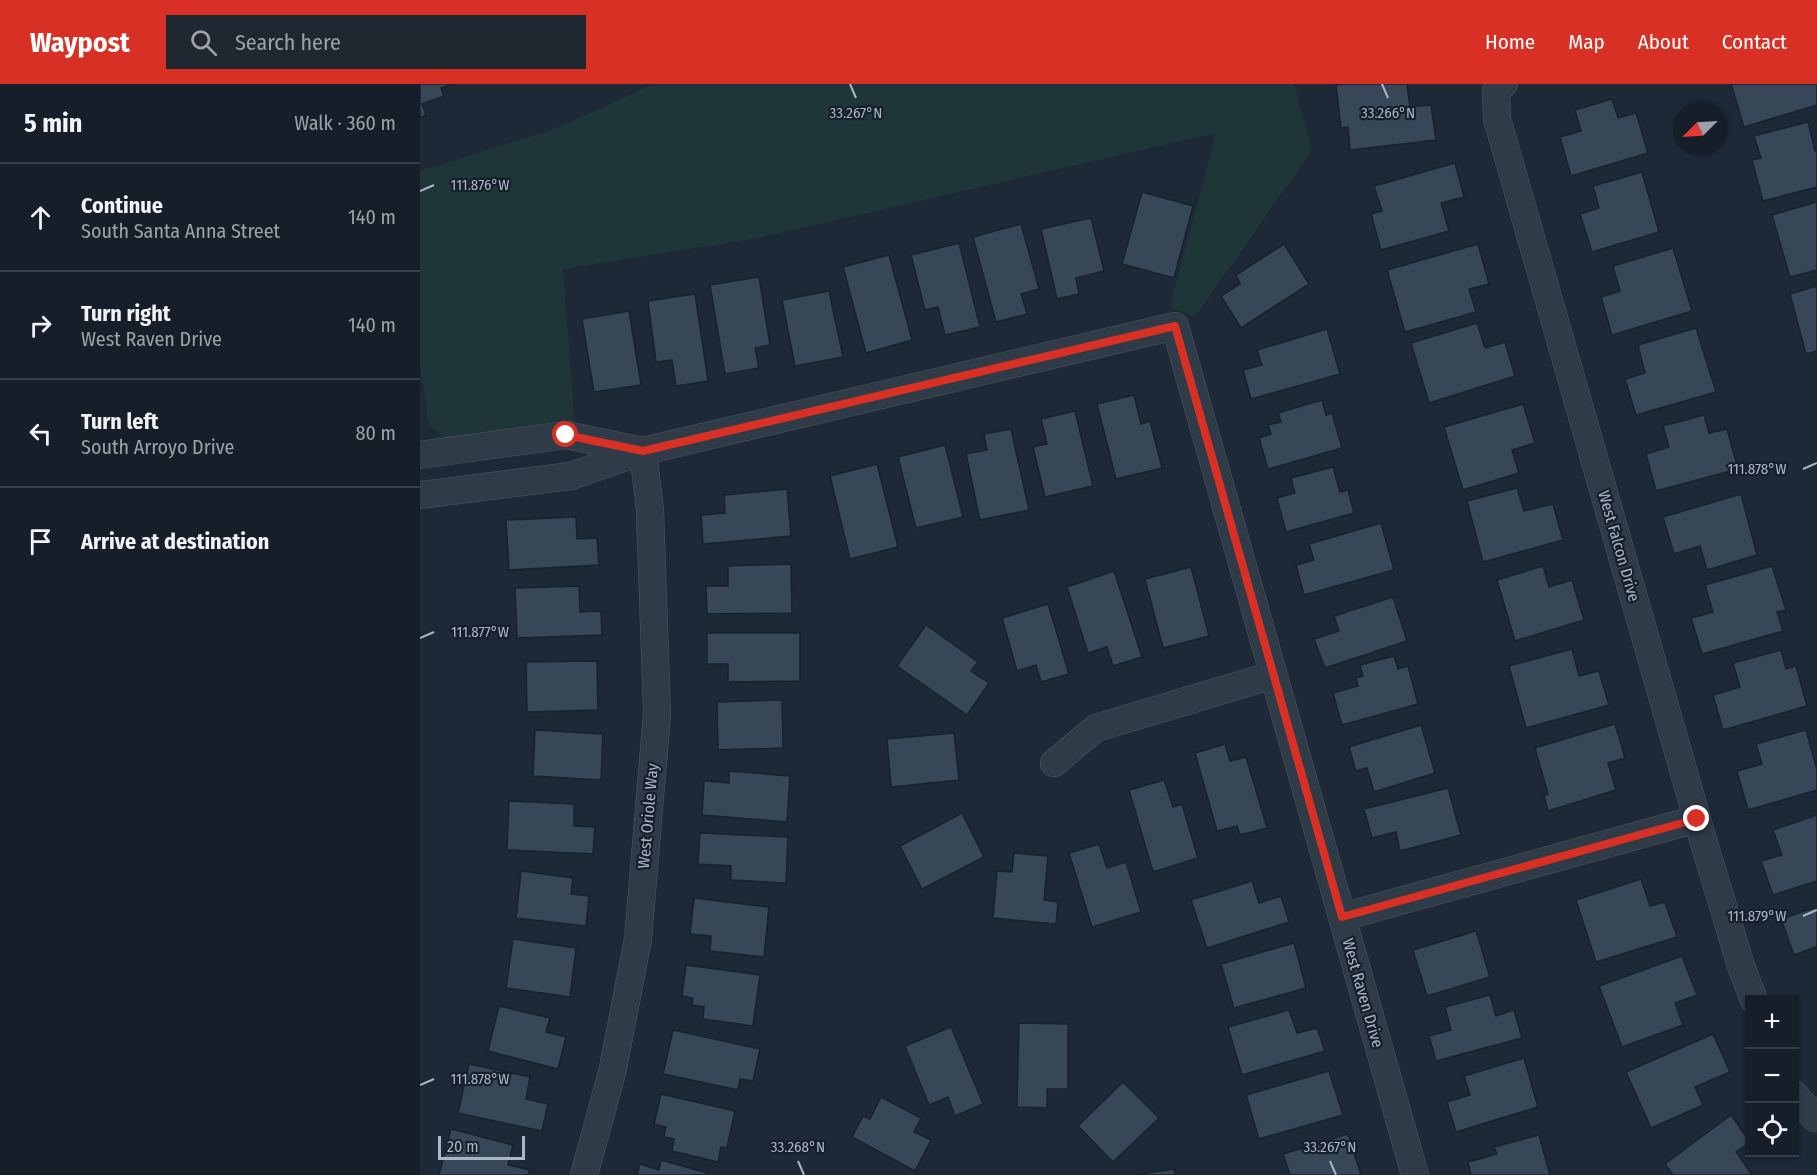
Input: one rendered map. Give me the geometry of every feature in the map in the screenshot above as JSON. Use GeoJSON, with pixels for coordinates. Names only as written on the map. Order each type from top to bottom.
{"type":"FeatureCollection","features":[{"type":"Feature","properties":{"kind":"street","name":"West Falcon Drive"},"geometry":{"type":"LineString","coordinates":[[1500,87],[1497,118],[1697,819],[1741,966],[1752,995]]}},
{"type":"Feature","properties":{"kind":"street","name":"West Raven Drive"},"geometry":{"type":"LineString","coordinates":[[643,451],[1175,326],[1415,1175]]}},
{"type":"Feature","properties":{"kind":"street"},"geometry":{"type":"LineString","coordinates":[[420,455],[566,435],[643,451]]}},
{"type":"Feature","properties":{"kind":"street"},"geometry":{"type":"LineString","coordinates":[[420,495],[571,476],[643,451]]}},
{"type":"Feature","properties":{"kind":"street","name":"West Oriole Way"},"geometry":{"type":"LineString","coordinates":[[584,1175],[612,1073],[638,939],[657,714],[650,510],[643,451]]}},
{"type":"Feature","properties":{"kind":"street"},"geometry":{"type":"LineString","coordinates":[[1054,763],[1096,728],[1273,675]]}},
{"type":"Feature","properties":{"kind":"street"},"geometry":{"type":"LineString","coordinates":[[1342,917],[1697,819]]}},
{"type":"Feature","properties":{"kind":"street"},"geometry":{"type":"LineString","coordinates":[[1799,1099],[1816,1118]]}},
{"type":"Feature","properties":{"kind":"green space"},"geometry":{"type":"Polygon","coordinates":[[[653,84],[1294,84],[1312,150],[1195,317],[1170,307],[1216,133],[758,238],[563,269],[575,426],[447,440],[429,425],[420,365],[420,171],[557,128],[653,84]]]}},
{"type":"Feature","properties":{"kind":"building"},"geometry":{"type":"Polygon","coordinates":[[[420,84],[452,84],[441,88],[444,96],[422,104],[426,115],[420,118],[420,84]]]}},
{"type":"Feature","properties":{"kind":"building"},"geometry":{"type":"Polygon","coordinates":[[[1407,84],[1410,107],[1431,105],[1436,140],[1350,150],[1348,127],[1341,128],[1336,85],[1407,84]]]}},
{"type":"Feature","properties":{"kind":"building"},"geometry":{"type":"Polygon","coordinates":[[[1731,84],[1817,84],[1817,105],[1744,127],[1731,84]]]}},
{"type":"Feature","properties":{"kind":"building"},"geometry":{"type":"Polygon","coordinates":[[[1612,99],[1618,118],[1636,113],[1648,153],[1571,176],[1560,137],[1581,131],[1575,110],[1612,99]]]}},
{"type":"Feature","properties":{"kind":"building"},"geometry":{"type":"Polygon","coordinates":[[[1808,122],[1815,151],[1817,150],[1817,187],[1763,201],[1752,160],[1761,158],[1754,136],[1808,122]]]}},
{"type":"Feature","properties":{"kind":"building"},"geometry":{"type":"Polygon","coordinates":[[[1455,163],[1464,197],[1441,203],[1449,231],[1381,250],[1371,214],[1382,211],[1374,186],[1455,163]]]}},
{"type":"Feature","properties":{"kind":"building"},"geometry":{"type":"Polygon","coordinates":[[[1642,172],[1659,232],[1592,252],[1580,214],[1599,208],[1593,186],[1642,172]]]}},
{"type":"Feature","properties":{"kind":"building"},"geometry":{"type":"Polygon","coordinates":[[[1142,192],[1193,206],[1174,278],[1122,264],[1142,192]]]}},
{"type":"Feature","properties":{"kind":"building"},"geometry":{"type":"Polygon","coordinates":[[[1817,202],[1817,270],[1790,277],[1772,215],[1817,202]]]}},
{"type":"Feature","properties":{"kind":"building"},"geometry":{"type":"Polygon","coordinates":[[[1091,218],[1104,271],[1076,278],[1079,294],[1057,299],[1041,229],[1091,218]]]}},
{"type":"Feature","properties":{"kind":"building"},"geometry":{"type":"Polygon","coordinates":[[[1021,224],[1039,289],[1021,294],[1027,314],[996,322],[973,237],[1021,224]]]}},
{"type":"Feature","properties":{"kind":"building"},"geometry":{"type":"Polygon","coordinates":[[[959,243],[980,327],[945,335],[938,307],[925,310],[911,255],[959,243]]]}},
{"type":"Feature","properties":{"kind":"building"},"geometry":{"type":"Polygon","coordinates":[[[1284,244],[1309,284],[1241,328],[1221,296],[1240,284],[1236,275],[1284,244]]]}},
{"type":"Feature","properties":{"kind":"building"},"geometry":{"type":"Polygon","coordinates":[[[1478,244],[1489,284],[1469,289],[1476,312],[1405,332],[1387,270],[1478,244]]]}},
{"type":"Feature","properties":{"kind":"building"},"geometry":{"type":"Polygon","coordinates":[[[1673,248],[1692,311],[1612,335],[1601,297],[1620,291],[1613,266],[1673,248]]]}},
{"type":"Feature","properties":{"kind":"building"},"geometry":{"type":"Polygon","coordinates":[[[889,255],[912,340],[866,353],[843,267],[889,255]]]}},
{"type":"Feature","properties":{"kind":"building"},"geometry":{"type":"Polygon","coordinates":[[[759,277],[770,345],[755,348],[759,368],[725,374],[710,285],[759,277]]]}},
{"type":"Feature","properties":{"kind":"building"},"geometry":{"type":"Polygon","coordinates":[[[1817,286],[1817,351],[1806,354],[1790,294],[1817,286]]]}},
{"type":"Feature","properties":{"kind":"building"},"geometry":{"type":"Polygon","coordinates":[[[829,291],[843,357],[795,366],[782,300],[829,291]]]}},
{"type":"Feature","properties":{"kind":"building"},"geometry":{"type":"Polygon","coordinates":[[[695,294],[708,381],[676,386],[672,360],[656,362],[648,301],[695,294]]]}},
{"type":"Feature","properties":{"kind":"building"},"geometry":{"type":"Polygon","coordinates":[[[629,311],[641,385],[594,392],[582,319],[629,311]]]}},
{"type":"Feature","properties":{"kind":"building"},"geometry":{"type":"Polygon","coordinates":[[[1477,323],[1485,348],[1505,342],[1515,376],[1429,403],[1411,343],[1477,323]]]}},
{"type":"Feature","properties":{"kind":"building"},"geometry":{"type":"Polygon","coordinates":[[[1696,328],[1716,392],[1636,415],[1625,379],[1645,373],[1638,345],[1696,328]]]}},
{"type":"Feature","properties":{"kind":"building"},"geometry":{"type":"Polygon","coordinates":[[[1327,329],[1340,374],[1251,399],[1243,370],[1262,365],[1257,350],[1327,329]]]}},
{"type":"Feature","properties":{"kind":"building"},"geometry":{"type":"Polygon","coordinates":[[[1134,395],[1141,424],[1150,421],[1162,468],[1116,479],[1097,404],[1134,395]]]}},
{"type":"Feature","properties":{"kind":"building"},"geometry":{"type":"Polygon","coordinates":[[[1322,400],[1326,415],[1332,413],[1342,448],[1268,469],[1259,438],[1271,434],[1268,425],[1281,422],[1278,413],[1322,400]]]}},
{"type":"Feature","properties":{"kind":"building"},"geometry":{"type":"Polygon","coordinates":[[[1523,404],[1535,443],[1512,450],[1519,473],[1463,490],[1444,427],[1523,404]]]}},
{"type":"Feature","properties":{"kind":"building"},"geometry":{"type":"Polygon","coordinates":[[[1075,411],[1093,486],[1045,497],[1033,447],[1047,444],[1041,419],[1075,411]]]}},
{"type":"Feature","properties":{"kind":"building"},"geometry":{"type":"Polygon","coordinates":[[[1704,415],[1709,433],[1727,429],[1738,469],[1656,491],[1646,454],[1669,447],[1663,426],[1704,415]]]}},
{"type":"Feature","properties":{"kind":"building"},"geometry":{"type":"Polygon","coordinates":[[[1011,429],[1029,510],[980,520],[966,454],[987,450],[984,434],[1011,429]]]}},
{"type":"Feature","properties":{"kind":"building"},"geometry":{"type":"Polygon","coordinates":[[[945,445],[963,517],[916,528],[898,457],[945,445]]]}},
{"type":"Feature","properties":{"kind":"building"},"geometry":{"type":"Polygon","coordinates":[[[877,464],[898,547],[850,559],[830,476],[877,464]]]}},
{"type":"Feature","properties":{"kind":"building"},"geometry":{"type":"Polygon","coordinates":[[[1333,467],[1340,492],[1348,490],[1354,513],[1286,532],[1277,498],[1295,493],[1291,478],[1333,467]]]}},
{"type":"Feature","properties":{"kind":"building"},"geometry":{"type":"Polygon","coordinates":[[[1517,488],[1524,511],[1553,504],[1563,540],[1483,562],[1467,501],[1517,488]]]}},
{"type":"Feature","properties":{"kind":"building"},"geometry":{"type":"Polygon","coordinates":[[[787,489],[791,536],[703,544],[701,515],[725,513],[724,495],[787,489]]]}},
{"type":"Feature","properties":{"kind":"building"},"geometry":{"type":"Polygon","coordinates":[[[1741,494],[1757,555],[1707,570],[1700,546],[1674,554],[1663,517],[1741,494]]]}},
{"type":"Feature","properties":{"kind":"building"},"geometry":{"type":"Polygon","coordinates":[[[576,517],[577,539],[597,538],[599,565],[509,570],[506,520],[576,517]]]}},
{"type":"Feature","properties":{"kind":"building"},"geometry":{"type":"Polygon","coordinates":[[[1381,523],[1394,570],[1304,595],[1296,565],[1314,560],[1309,544],[1381,523]]]}},
{"type":"Feature","properties":{"kind":"building"},"geometry":{"type":"Polygon","coordinates":[[[791,564],[792,613],[707,614],[706,586],[728,586],[728,566],[791,564]]]}},
{"type":"Feature","properties":{"kind":"building"},"geometry":{"type":"Polygon","coordinates":[[[1543,566],[1549,587],[1572,580],[1584,620],[1515,641],[1497,580],[1543,566]]]}},
{"type":"Feature","properties":{"kind":"building"},"geometry":{"type":"Polygon","coordinates":[[[1772,566],[1786,610],[1777,612],[1783,631],[1702,654],[1691,618],[1713,612],[1705,585],[1772,566]]]}},
{"type":"Feature","properties":{"kind":"building"},"geometry":{"type":"Polygon","coordinates":[[[1191,567],[1209,636],[1163,648],[1145,579],[1191,567]]]}},
{"type":"Feature","properties":{"kind":"building"},"geometry":{"type":"Polygon","coordinates":[[[1114,571],[1142,657],[1113,666],[1107,647],[1088,653],[1067,587],[1114,571]]]}},
{"type":"Feature","properties":{"kind":"building"},"geometry":{"type":"Polygon","coordinates":[[[579,586],[580,612],[601,611],[602,635],[517,638],[515,588],[579,586]]]}},
{"type":"Feature","properties":{"kind":"building"},"geometry":{"type":"Polygon","coordinates":[[[1393,597],[1407,641],[1325,668],[1314,639],[1339,631],[1334,616],[1393,597]]]}},
{"type":"Feature","properties":{"kind":"building"},"geometry":{"type":"Polygon","coordinates":[[[1048,604],[1069,674],[1041,682],[1036,665],[1017,671],[1002,618],[1048,604]]]}},
{"type":"Feature","properties":{"kind":"building"},"geometry":{"type":"Polygon","coordinates":[[[926,625],[978,662],[971,671],[989,683],[967,715],[897,666],[926,625]]]}},
{"type":"Feature","properties":{"kind":"building"},"geometry":{"type":"Polygon","coordinates":[[[707,633],[800,633],[800,681],[728,682],[728,664],[707,664],[707,633]]]}},
{"type":"Feature","properties":{"kind":"building"},"geometry":{"type":"Polygon","coordinates":[[[1572,649],[1579,676],[1599,671],[1609,705],[1526,728],[1509,666],[1572,649]]]}},
{"type":"Feature","properties":{"kind":"building"},"geometry":{"type":"Polygon","coordinates":[[[1781,650],[1786,669],[1796,666],[1807,706],[1723,730],[1713,695],[1740,687],[1733,663],[1781,650]]]}},
{"type":"Feature","properties":{"kind":"building"},"geometry":{"type":"Polygon","coordinates":[[[1394,656],[1398,669],[1408,666],[1418,704],[1342,725],[1333,693],[1358,686],[1356,678],[1363,676],[1360,665],[1394,656]]]}},
{"type":"Feature","properties":{"kind":"building"},"geometry":{"type":"Polygon","coordinates":[[[597,661],[598,710],[527,712],[526,662],[597,661]]]}},
{"type":"Feature","properties":{"kind":"building"},"geometry":{"type":"Polygon","coordinates":[[[782,700],[783,748],[718,750],[717,702],[782,700]]]}},
{"type":"Feature","properties":{"kind":"building"},"geometry":{"type":"Polygon","coordinates":[[[1615,724],[1625,758],[1608,763],[1616,790],[1548,811],[1544,796],[1548,794],[1535,748],[1615,724]]]}},
{"type":"Feature","properties":{"kind":"building"},"geometry":{"type":"Polygon","coordinates":[[[1421,725],[1435,773],[1374,792],[1367,768],[1356,771],[1349,747],[1421,725]]]}},
{"type":"Feature","properties":{"kind":"building"},"geometry":{"type":"Polygon","coordinates":[[[535,730],[603,734],[601,780],[533,776],[535,730]]]}},
{"type":"Feature","properties":{"kind":"building"},"geometry":{"type":"Polygon","coordinates":[[[1806,730],[1817,770],[1817,790],[1748,810],[1737,771],[1762,764],[1756,744],[1806,730]]]}},
{"type":"Feature","properties":{"kind":"building"},"geometry":{"type":"Polygon","coordinates":[[[954,733],[959,780],[891,787],[887,739],[954,733]]]}},
{"type":"Feature","properties":{"kind":"building"},"geometry":{"type":"Polygon","coordinates":[[[1225,744],[1230,761],[1246,757],[1267,828],[1240,835],[1237,826],[1217,831],[1195,753],[1225,744]]]}},
{"type":"Feature","properties":{"kind":"building"},"geometry":{"type":"Polygon","coordinates":[[[729,771],[790,776],[787,822],[702,815],[704,781],[729,783],[729,771]]]}},
{"type":"Feature","properties":{"kind":"building"},"geometry":{"type":"Polygon","coordinates":[[[1164,780],[1173,807],[1182,804],[1198,858],[1153,872],[1129,790],[1164,780]]]}},
{"type":"Feature","properties":{"kind":"building"},"geometry":{"type":"Polygon","coordinates":[[[1448,788],[1461,835],[1400,851],[1396,832],[1372,838],[1364,809],[1448,788]]]}},
{"type":"Feature","properties":{"kind":"building"},"geometry":{"type":"Polygon","coordinates":[[[509,801],[574,804],[574,826],[595,827],[593,854],[507,850],[509,801]]]}},
{"type":"Feature","properties":{"kind":"building"},"geometry":{"type":"Polygon","coordinates":[[[962,813],[984,857],[922,889],[900,846],[962,813]]]}},
{"type":"Feature","properties":{"kind":"building"},"geometry":{"type":"Polygon","coordinates":[[[1817,815],[1817,881],[1773,895],[1761,861],[1782,855],[1773,830],[1817,815]]]}},
{"type":"Feature","properties":{"kind":"building"},"geometry":{"type":"Polygon","coordinates":[[[700,833],[788,837],[786,883],[731,880],[731,866],[698,864],[700,833]]]}},
{"type":"Feature","properties":{"kind":"building"},"geometry":{"type":"Polygon","coordinates":[[[1099,844],[1107,868],[1126,862],[1141,912],[1092,927],[1069,853],[1099,844]]]}},
{"type":"Feature","properties":{"kind":"building"},"geometry":{"type":"Polygon","coordinates":[[[1014,853],[1048,856],[1044,900],[1058,902],[1056,924],[993,918],[997,871],[1012,872],[1014,853]]]}},
{"type":"Feature","properties":{"kind":"building"},"geometry":{"type":"Polygon","coordinates":[[[521,871],[573,878],[571,894],[589,896],[586,926],[516,918],[521,871]]]}},
{"type":"Feature","properties":{"kind":"building"},"geometry":{"type":"Polygon","coordinates":[[[1641,879],[1650,906],[1665,902],[1677,937],[1596,962],[1576,900],[1641,879]]]}},
{"type":"Feature","properties":{"kind":"building"},"geometry":{"type":"Polygon","coordinates":[[[1252,881],[1259,903],[1281,896],[1289,922],[1207,948],[1191,900],[1252,881]]]}},
{"type":"Feature","properties":{"kind":"building"},"geometry":{"type":"Polygon","coordinates":[[[694,898],[769,907],[764,957],[710,951],[711,936],[690,934],[694,898]]]}},
{"type":"Feature","properties":{"kind":"building"},"geometry":{"type":"Polygon","coordinates":[[[1817,907],[1817,950],[1816,947],[1794,955],[1781,919],[1817,907]]]}},
{"type":"Feature","properties":{"kind":"building"},"geometry":{"type":"Polygon","coordinates":[[[1476,931],[1490,977],[1427,996],[1413,950],[1476,931]]]}},
{"type":"Feature","properties":{"kind":"building"},"geometry":{"type":"Polygon","coordinates":[[[513,939],[576,948],[570,997],[506,988],[513,939]]]}},
{"type":"Feature","properties":{"kind":"building"},"geometry":{"type":"Polygon","coordinates":[[[1294,943],[1306,988],[1234,1008],[1221,964],[1294,943]]]}},
{"type":"Feature","properties":{"kind":"building"},"geometry":{"type":"Polygon","coordinates":[[[1682,956],[1697,995],[1675,1003],[1683,1025],[1622,1047],[1599,986],[1682,956]]]}},
{"type":"Feature","properties":{"kind":"building"},"geometry":{"type":"Polygon","coordinates":[[[686,965],[760,975],[753,1026],[703,1019],[704,1007],[692,1005],[693,998],[682,996],[686,965]]]}},
{"type":"Feature","properties":{"kind":"building"},"geometry":{"type":"Polygon","coordinates":[[[1490,995],[1496,1016],[1514,1010],[1522,1038],[1436,1061],[1429,1036],[1451,1030],[1445,1007],[1490,995]]]}},
{"type":"Feature","properties":{"kind":"building"},"geometry":{"type":"Polygon","coordinates":[[[499,1006],[550,1018],[546,1032],[566,1037],[558,1069],[488,1051],[499,1006]]]}},
{"type":"Feature","properties":{"kind":"building"},"geometry":{"type":"Polygon","coordinates":[[[1289,1010],[1297,1033],[1317,1028],[1325,1051],[1242,1075],[1228,1027],[1289,1010]]]}},
{"type":"Feature","properties":{"kind":"building"},"geometry":{"type":"Polygon","coordinates":[[[1019,1023],[1068,1024],[1068,1089],[1047,1089],[1047,1108],[1017,1107],[1019,1023]]]}},
{"type":"Feature","properties":{"kind":"building"},"geometry":{"type":"Polygon","coordinates":[[[951,1027],[983,1104],[955,1116],[948,1097],[929,1105],[905,1046],[951,1027]]]}},
{"type":"Feature","properties":{"kind":"building"},"geometry":{"type":"Polygon","coordinates":[[[673,1030],[760,1049],[753,1081],[740,1079],[738,1090],[663,1074],[673,1030]]]}},
{"type":"Feature","properties":{"kind":"building"},"geometry":{"type":"Polygon","coordinates":[[[1713,1034],[1730,1072],[1695,1087],[1703,1105],[1651,1128],[1626,1072],[1713,1034]]]}},
{"type":"Feature","properties":{"kind":"building"},"geometry":{"type":"Polygon","coordinates":[[[1524,1058],[1538,1107],[1456,1132],[1447,1102],[1470,1095],[1464,1076],[1524,1058]]]}},
{"type":"Feature","properties":{"kind":"building"},"geometry":{"type":"Polygon","coordinates":[[[469,1064],[530,1077],[526,1099],[548,1104],[542,1131],[458,1113],[469,1064]]]}},
{"type":"Feature","properties":{"kind":"building"},"geometry":{"type":"Polygon","coordinates":[[[1329,1071],[1343,1115],[1259,1139],[1246,1095],[1329,1071]]]}},
{"type":"Feature","properties":{"kind":"building"},"geometry":{"type":"Polygon","coordinates":[[[1123,1082],[1159,1118],[1113,1162],[1078,1126],[1123,1082]]]}},
{"type":"Feature","properties":{"kind":"building"},"geometry":{"type":"Polygon","coordinates":[[[661,1094],[735,1111],[727,1148],[721,1147],[718,1162],[672,1151],[674,1139],[664,1137],[666,1127],[654,1124],[661,1094]]]}},
{"type":"Feature","properties":{"kind":"building"},"geometry":{"type":"Polygon","coordinates":[[[881,1097],[921,1118],[914,1132],[931,1140],[915,1171],[852,1137],[863,1116],[870,1119],[881,1097]]]}},
{"type":"Feature","properties":{"kind":"building"},"geometry":{"type":"Polygon","coordinates":[[[1731,1115],[1745,1135],[1745,1146],[1736,1152],[1752,1175],[1673,1175],[1665,1164],[1731,1115]]]}},
{"type":"Feature","properties":{"kind":"building"},"geometry":{"type":"Polygon","coordinates":[[[451,1129],[513,1145],[508,1165],[530,1170],[528,1175],[439,1175],[451,1129]]]}},
{"type":"Feature","properties":{"kind":"building"},"geometry":{"type":"Polygon","coordinates":[[[1348,1134],[1361,1175],[1290,1175],[1283,1154],[1348,1134]]]}},
{"type":"Feature","properties":{"kind":"building"},"geometry":{"type":"Polygon","coordinates":[[[1539,1135],[1550,1175],[1471,1175],[1468,1162],[1497,1154],[1494,1147],[1539,1135]]]}},
{"type":"Feature","properties":{"kind":"building"},"geometry":{"type":"Polygon","coordinates":[[[661,1160],[707,1173],[706,1175],[637,1175],[640,1164],[659,1170],[661,1160]]]}},
{"type":"Feature","properties":{"kind":"building"},"geometry":{"type":"Polygon","coordinates":[[[1174,1169],[1175,1175],[1135,1175],[1174,1169]]]}},
{"type":"Feature","properties":{"kind":"route"},"geometry":{"type":"LineString","coordinates":[[566,435],[643,451],[1175,326],[1342,917],[1697,819]]}}]}
